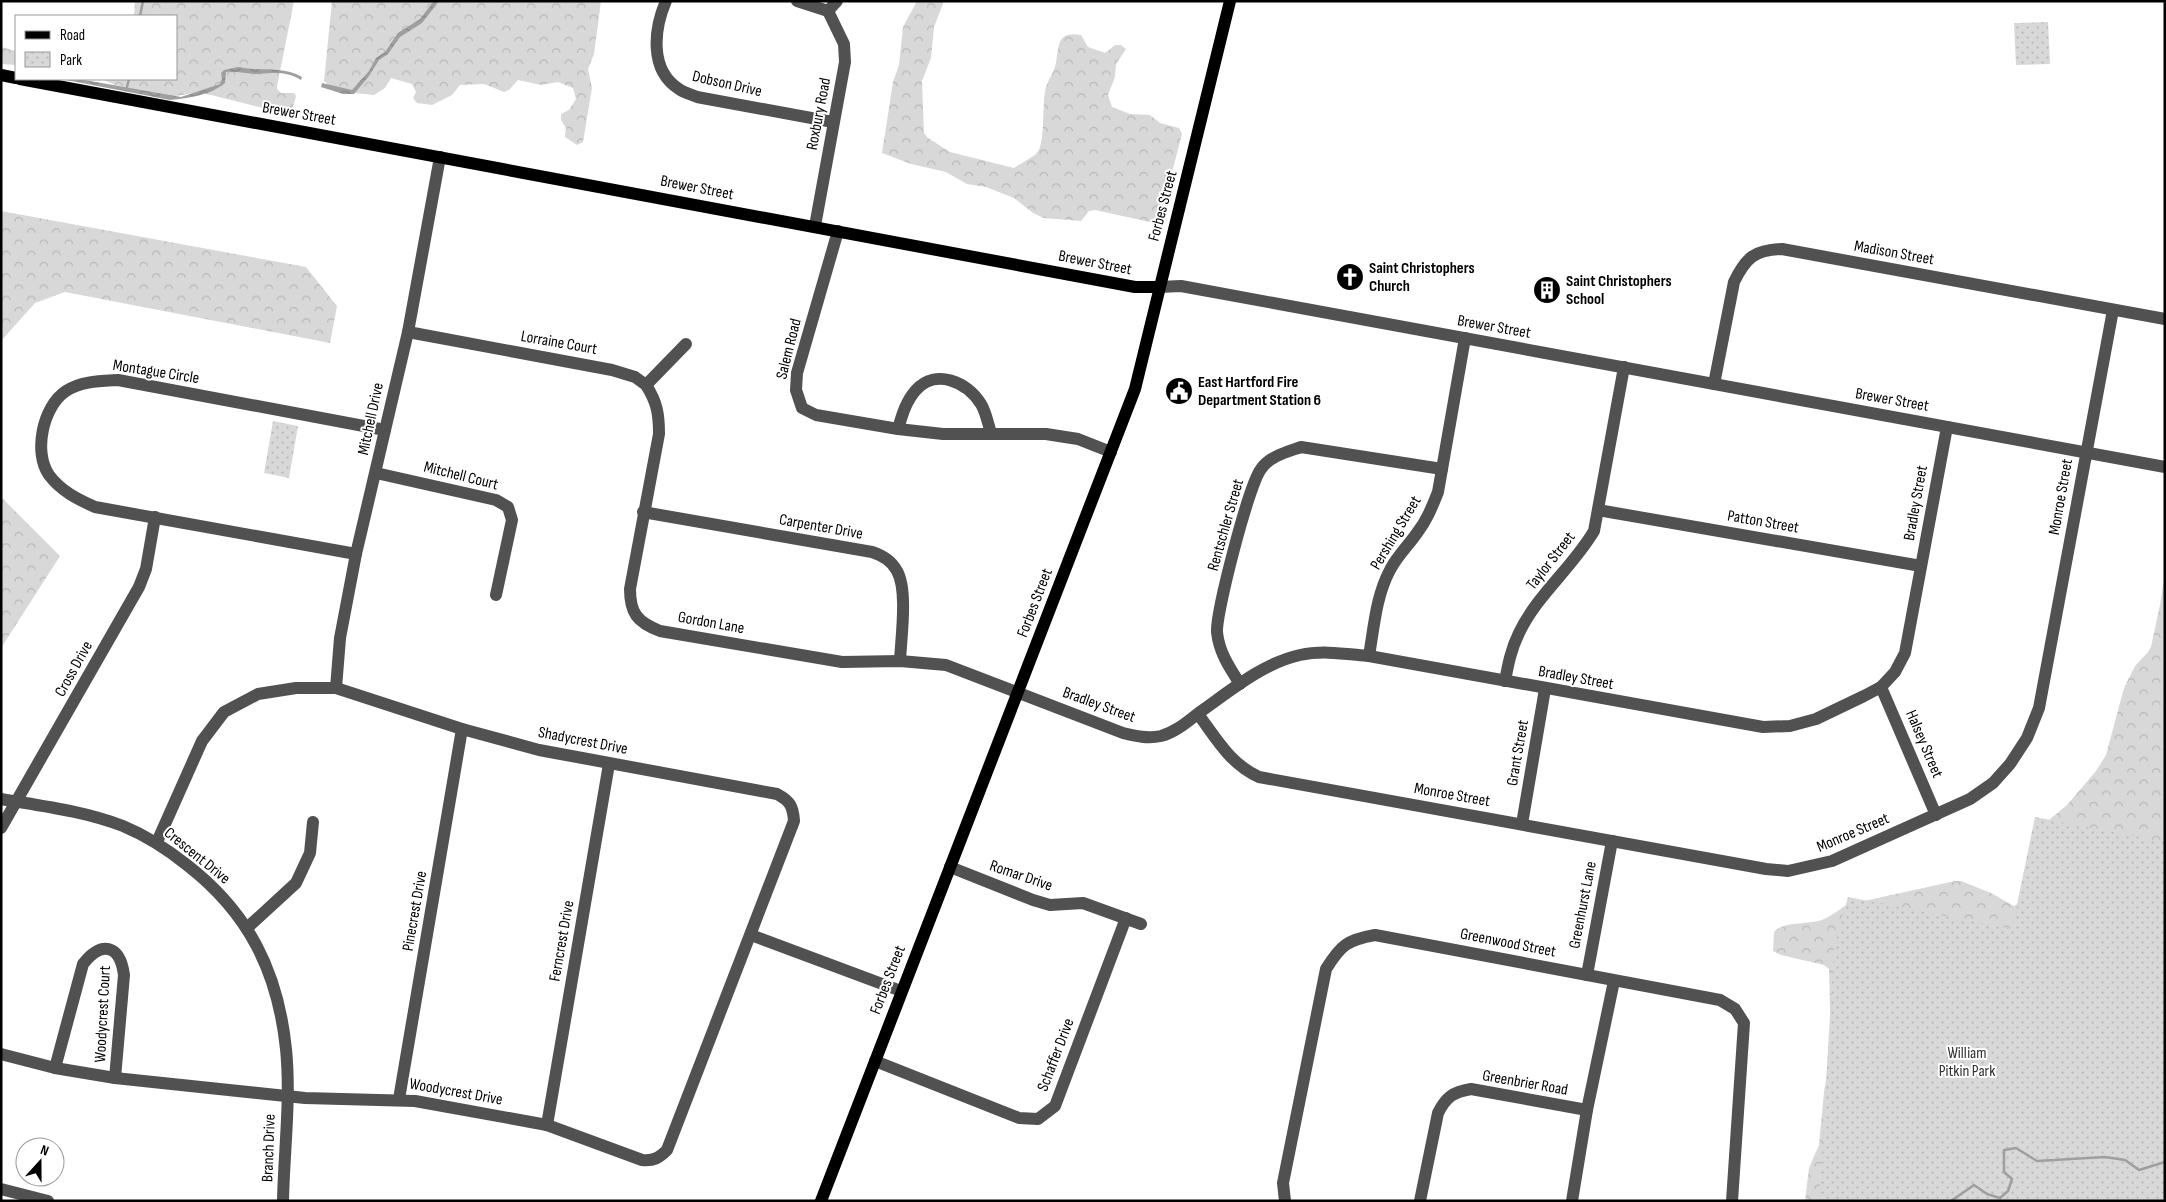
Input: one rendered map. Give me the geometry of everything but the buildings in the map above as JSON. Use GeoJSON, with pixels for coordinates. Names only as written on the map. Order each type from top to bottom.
{"type":"FeatureCollection","features":[{"type":"Feature","properties":{"kind":"main road","name":"Forbes Street"},"geometry":{"type":"LineString","coordinates":[[821,1201],[1138,378],[1230,1]]}},
{"type":"Feature","properties":{"kind":"main road"},"geometry":{"type":"LineString","coordinates":[[1,75],[15,78]]}},
{"type":"Feature","properties":{"kind":"main road","name":"Brewer Street"},"geometry":{"type":"LineString","coordinates":[[25,80],[1135,287],[1159,287]]}},
{"type":"Feature","properties":{"kind":"street","name":"Dobson Drive"},"geometry":{"type":"LineString","coordinates":[[666,1],[656,37],[658,58],[664,76],[679,89],[697,97],[833,122]]}},
{"type":"Feature","properties":{"kind":"street","name":"Roxbury Road"},"geometry":{"type":"LineString","coordinates":[[797,1],[832,6],[844,44],[845,62],[814,226]]}},
{"type":"Feature","properties":{"kind":"street","name":"Mitchell Drive"},"geometry":{"type":"LineString","coordinates":[[336,688],[340,638],[356,554],[408,332],[440,156]]}},
{"type":"Feature","properties":{"kind":"street","name":"Salem Road"},"geometry":{"type":"LineString","coordinates":[[838,231],[797,373],[796,390],[802,408],[816,415],[898,429],[944,434],[1046,434],[1078,439],[1111,452]]}},
{"type":"Feature","properties":{"kind":"street","name":"Madison Street"},"geometry":{"type":"LineString","coordinates":[[1714,384],[1734,282],[1741,267],[1750,256],[1766,249],[1782,249],[2165,319]]}},
{"type":"Feature","properties":{"kind":"street","name":"Brewer Street"},"geometry":{"type":"LineString","coordinates":[[1159,287],[1181,286],[2165,467]]}},
{"type":"Feature","properties":{"kind":"street","name":"Monroe Street"},"geometry":{"type":"LineString","coordinates":[[1198,714],[1232,760],[1244,770],[1258,777],[1766,869],[1788,871],[1832,861],[1970,799],[1994,783],[2010,764],[2027,738],[2039,708],[2112,310]]}},
{"type":"Feature","properties":{"kind":"street","name":"Lorraine Court"},"geometry":{"type":"LineString","coordinates":[[408,332],[612,370],[635,377],[646,385]]}},
{"type":"Feature","properties":{"kind":"street","name":"Pershing Street"},"geometry":{"type":"LineString","coordinates":[[1369,656],[1381,592],[1400,553],[1416,534],[1429,514],[1438,492],[1465,338]]}},
{"type":"Feature","properties":{"kind":"street"},"geometry":{"type":"LineString","coordinates":[[646,385],[686,344]]}},
{"type":"Feature","properties":{"kind":"street","name":"Taylor Street"},"geometry":{"type":"LineString","coordinates":[[1505,681],[1511,650],[1519,632],[1534,607],[1582,552],[1594,531],[1624,367]]}},
{"type":"Feature","properties":{"kind":"street"},"geometry":{"type":"LineString","coordinates":[[898,429],[904,407],[916,390],[932,380],[953,379],[969,389],[982,405],[991,433]]}},
{"type":"Feature","properties":{"kind":"street","name":"Montague Circle"},"geometry":{"type":"LineString","coordinates":[[356,554],[96,507],[70,496],[48,474],[41,444],[44,419],[65,392],[89,381],[118,380],[385,430]]}},
{"type":"Feature","properties":{"kind":"street","name":"Gordon Lane"},"geometry":{"type":"LineString","coordinates":[[646,385],[660,412],[659,434],[630,589],[630,606],[637,617],[647,626],[660,630],[842,662],[900,661],[946,665],[1018,692]]}},
{"type":"Feature","properties":{"kind":"street","name":"Bradley Street"},"geometry":{"type":"LineString","coordinates":[[1018,692],[1123,733],[1142,738],[1161,736],[1182,726],[1240,684],[1272,665],[1299,655],[1326,652],[1369,656],[1763,727],[1790,726],[1816,719],[1881,687],[1895,672],[1905,653],[1947,427]]}},
{"type":"Feature","properties":{"kind":"street","name":"Rentschler Street"},"geometry":{"type":"LineString","coordinates":[[1240,684],[1221,653],[1217,630],[1219,608],[1251,489],[1261,468],[1279,454],[1301,447],[1442,469]]}},
{"type":"Feature","properties":{"kind":"street","name":"Mitchell Court"},"geometry":{"type":"LineString","coordinates":[[376,473],[496,500],[508,507],[512,520],[496,595]]}},
{"type":"Feature","properties":{"kind":"street","name":"Patton Street"},"geometry":{"type":"LineString","coordinates":[[1598,510],[1922,566]]}},
{"type":"Feature","properties":{"kind":"street","name":"Carpenter Drive"},"geometry":{"type":"LineString","coordinates":[[643,512],[872,552],[886,558],[898,571],[902,590],[900,661]]}},
{"type":"Feature","properties":{"kind":"street","name":"Cross Drive"},"geometry":{"type":"LineString","coordinates":[[1,828],[18,802],[138,587],[146,570],[155,517]]}},
{"type":"Feature","properties":{"kind":"street","name":"Halsey Street"},"geometry":{"type":"LineString","coordinates":[[1881,687],[1936,815]]}},
{"type":"Feature","properties":{"kind":"street","name":"Shadycrest Drive"},"geometry":{"type":"LineString","coordinates":[[157,842],[202,741],[224,712],[258,694],[296,688],[336,688],[462,729],[540,750],[776,794],[786,799],[794,808],[794,821],[751,935]]}},
{"type":"Feature","properties":{"kind":"street","name":"Grant Street"},"geometry":{"type":"LineString","coordinates":[[1522,824],[1545,689]]}},
{"type":"Feature","properties":{"kind":"street","name":"Pinecrest Drive"},"geometry":{"type":"LineString","coordinates":[[399,1099],[462,729]]}},
{"type":"Feature","properties":{"kind":"street","name":"Ferncrest Drive"},"geometry":{"type":"LineString","coordinates":[[547,1124],[608,764]]}},
{"type":"Feature","properties":{"kind":"street","name":"Crescent Drive"},"geometry":{"type":"LineString","coordinates":[[1,799],[85,814],[123,826],[157,842],[213,886],[247,928],[266,963],[278,1003],[286,1050],[287,1097]]}},
{"type":"Feature","properties":{"kind":"street"},"geometry":{"type":"LineString","coordinates":[[247,928],[296,883],[310,853],[313,822]]}},
{"type":"Feature","properties":{"kind":"street","name":"Greenhurst Lane"},"geometry":{"type":"LineString","coordinates":[[1587,975],[1612,841]]}},
{"type":"Feature","properties":{"kind":"street","name":"Romar Drive"},"geometry":{"type":"LineString","coordinates":[[950,868],[1050,905],[1083,903],[1141,924]]}},
{"type":"Feature","properties":{"kind":"street","name":"Schaffer Drive"},"geometry":{"type":"LineString","coordinates":[[875,1060],[1020,1118],[1038,1119],[1054,1106],[1126,918]]}},
{"type":"Feature","properties":{"kind":"street"},"geometry":{"type":"LineString","coordinates":[[751,935],[901,991]]}},
{"type":"Feature","properties":{"kind":"street","name":"Woodycrest Drive"},"geometry":{"type":"LineString","coordinates":[[1,1054],[55,1068],[115,1078],[287,1097],[399,1099],[547,1124],[642,1160],[652,1160],[661,1157],[667,1150],[751,935]]}},
{"type":"Feature","properties":{"kind":"street","name":"Greenwood Street"},"geometry":{"type":"LineString","coordinates":[[1285,1201],[1283,1183],[1326,969],[1338,950],[1354,939],[1375,935],[1720,1000],[1735,1009],[1744,1023],[1732,1201]]}},
{"type":"Feature","properties":{"kind":"street","name":"Woodycrest Court"},"geometry":{"type":"LineString","coordinates":[[55,1068],[83,964],[92,953],[101,948],[113,950],[122,960],[124,975],[115,1078]]}},
{"type":"Feature","properties":{"kind":"street"},"geometry":{"type":"LineString","coordinates":[[1572,1201],[1587,1110],[1614,981]]}},
{"type":"Feature","properties":{"kind":"street","name":"Greenbrier Road"},"geometry":{"type":"LineString","coordinates":[[1420,1201],[1438,1113],[1444,1101],[1455,1092],[1471,1089],[1587,1110]]}},
{"type":"Feature","properties":{"kind":"street","name":"Branch Drive"},"geometry":{"type":"LineString","coordinates":[[283,1201],[287,1097]]}},
{"type":"Feature","properties":{"kind":"street"},"geometry":{"type":"LineString","coordinates":[[1,1189],[48,1201]]}},
{"type":"Feature","properties":{"kind":"green space"},"geometry":{"type":"Polygon","coordinates":[[[135,1],[294,1],[277,86],[281,93],[294,93],[296,96],[292,111],[287,114],[199,92],[170,97],[115,85],[104,80],[178,80],[178,15],[134,15],[135,1]]]}},
{"type":"Feature","properties":{"kind":"green space"},"geometry":{"type":"Polygon","coordinates":[[[332,1],[601,1],[594,54],[588,69],[592,88],[583,142],[577,145],[565,137],[566,128],[561,120],[561,114],[569,110],[576,99],[573,88],[558,82],[541,85],[518,80],[509,90],[504,92],[484,84],[460,85],[452,95],[432,105],[417,103],[413,98],[416,92],[412,84],[391,78],[385,88],[374,95],[347,92],[334,88],[324,81],[332,1]]]}},
{"type":"Feature","properties":{"kind":"green space"},"geometry":{"type":"Polygon","coordinates":[[[917,1],[944,1],[934,27],[931,58],[922,81],[924,133],[928,138],[950,152],[1014,168],[1035,155],[1039,150],[1046,89],[1055,67],[1058,48],[1062,38],[1072,34],[1081,35],[1088,47],[1105,53],[1115,45],[1121,45],[1126,49],[1116,64],[1115,77],[1108,95],[1112,107],[1130,114],[1150,115],[1160,123],[1179,128],[1182,134],[1159,222],[1150,222],[1095,210],[1089,211],[1081,221],[1044,218],[1033,213],[1014,198],[986,187],[967,184],[946,172],[911,164],[882,153],[893,82],[899,65],[903,27],[917,1]]]}},
{"type":"Feature","properties":{"kind":"green space"},"geometry":{"type":"Polygon","coordinates":[[[2048,22],[2050,64],[2016,65],[2014,23],[2048,22]]]}},
{"type":"Feature","properties":{"kind":"green space"},"geometry":{"type":"Polygon","coordinates":[[[1,47],[15,51],[15,65],[1,64],[1,47]]]}},
{"type":"Feature","properties":{"kind":"green space"},"geometry":{"type":"Polygon","coordinates":[[[1,211],[306,267],[337,306],[330,343],[65,292],[35,303],[1,341],[1,211]]]}},
{"type":"Feature","properties":{"kind":"green space"},"geometry":{"type":"Polygon","coordinates":[[[273,421],[298,426],[289,478],[264,473],[273,421]]]}},
{"type":"Feature","properties":{"kind":"green space"},"geometry":{"type":"Polygon","coordinates":[[[1,497],[60,556],[1,648],[1,497]]]}},
{"type":"Feature","properties":{"kind":"green space","name":"William Pitkin Park"},"geometry":{"type":"Polygon","coordinates":[[[2165,573],[2165,1083],[1859,1201],[1805,1201],[1809,1168],[1819,1145],[1824,1092],[1831,1050],[1829,969],[1824,965],[1781,955],[1773,951],[1774,932],[1783,926],[1822,920],[1846,905],[1955,881],[1961,881],[1991,893],[2014,906],[2025,899],[2049,820],[2067,805],[2096,771],[2106,755],[2124,688],[2135,666],[2151,647],[2165,573]]]}},
{"type":"Feature","properties":{"kind":"green space","name":"William Pitkin Park"},"geometry":{"type":"Polygon","coordinates":[[[2035,817],[2165,842],[2165,1201],[1819,1201],[1834,948],[1848,897],[2012,929],[2035,817]]]}},
{"type":"Feature","properties":{"kind":"water"},"geometry":{"type":"Polygon","coordinates":[[[434,1],[439,1],[422,23],[400,37],[388,54],[379,60],[354,94],[343,94],[321,87],[322,83],[352,90],[369,71],[376,58],[385,52],[398,33],[420,19],[434,1]]]}},
{"type":"Feature","properties":{"kind":"water"},"geometry":{"type":"Polygon","coordinates":[[[238,67],[278,70],[294,73],[302,77],[301,80],[280,73],[226,72],[225,83],[213,90],[192,97],[170,100],[66,80],[85,80],[181,97],[220,84],[222,79],[221,73],[224,70],[238,67]]]}},
{"type":"Feature","properties":{"kind":"waterway"},"geometry":{"type":"LineString","coordinates":[[140,15],[143,1]]}},
{"type":"Feature","properties":{"kind":"waterway"},"geometry":{"type":"LineString","coordinates":[[127,87],[129,80]]}},
{"type":"Feature","properties":{"kind":"waterway"},"geometry":{"type":"LineString","coordinates":[[1951,1201],[1974,1185],[1987,1194],[2000,1198],[2008,1191],[2012,1179],[2004,1172],[2004,1150],[2016,1148],[2037,1161],[2105,1157],[2125,1160],[2139,1170],[2165,1162]]}},
{"type":"Feature","properties":{"kind":"place","name":"Saint Christophers Church"},"geometry":{"type":"Point","coordinates":[1350,277]}},
{"type":"Feature","properties":{"kind":"place","name":"Saint Christophers School"},"geometry":{"type":"Point","coordinates":[1547,290]}},
{"type":"Feature","properties":{"kind":"place","name":"East Hartford Fire Department Station 6"},"geometry":{"type":"Point","coordinates":[1179,391]}}]}
